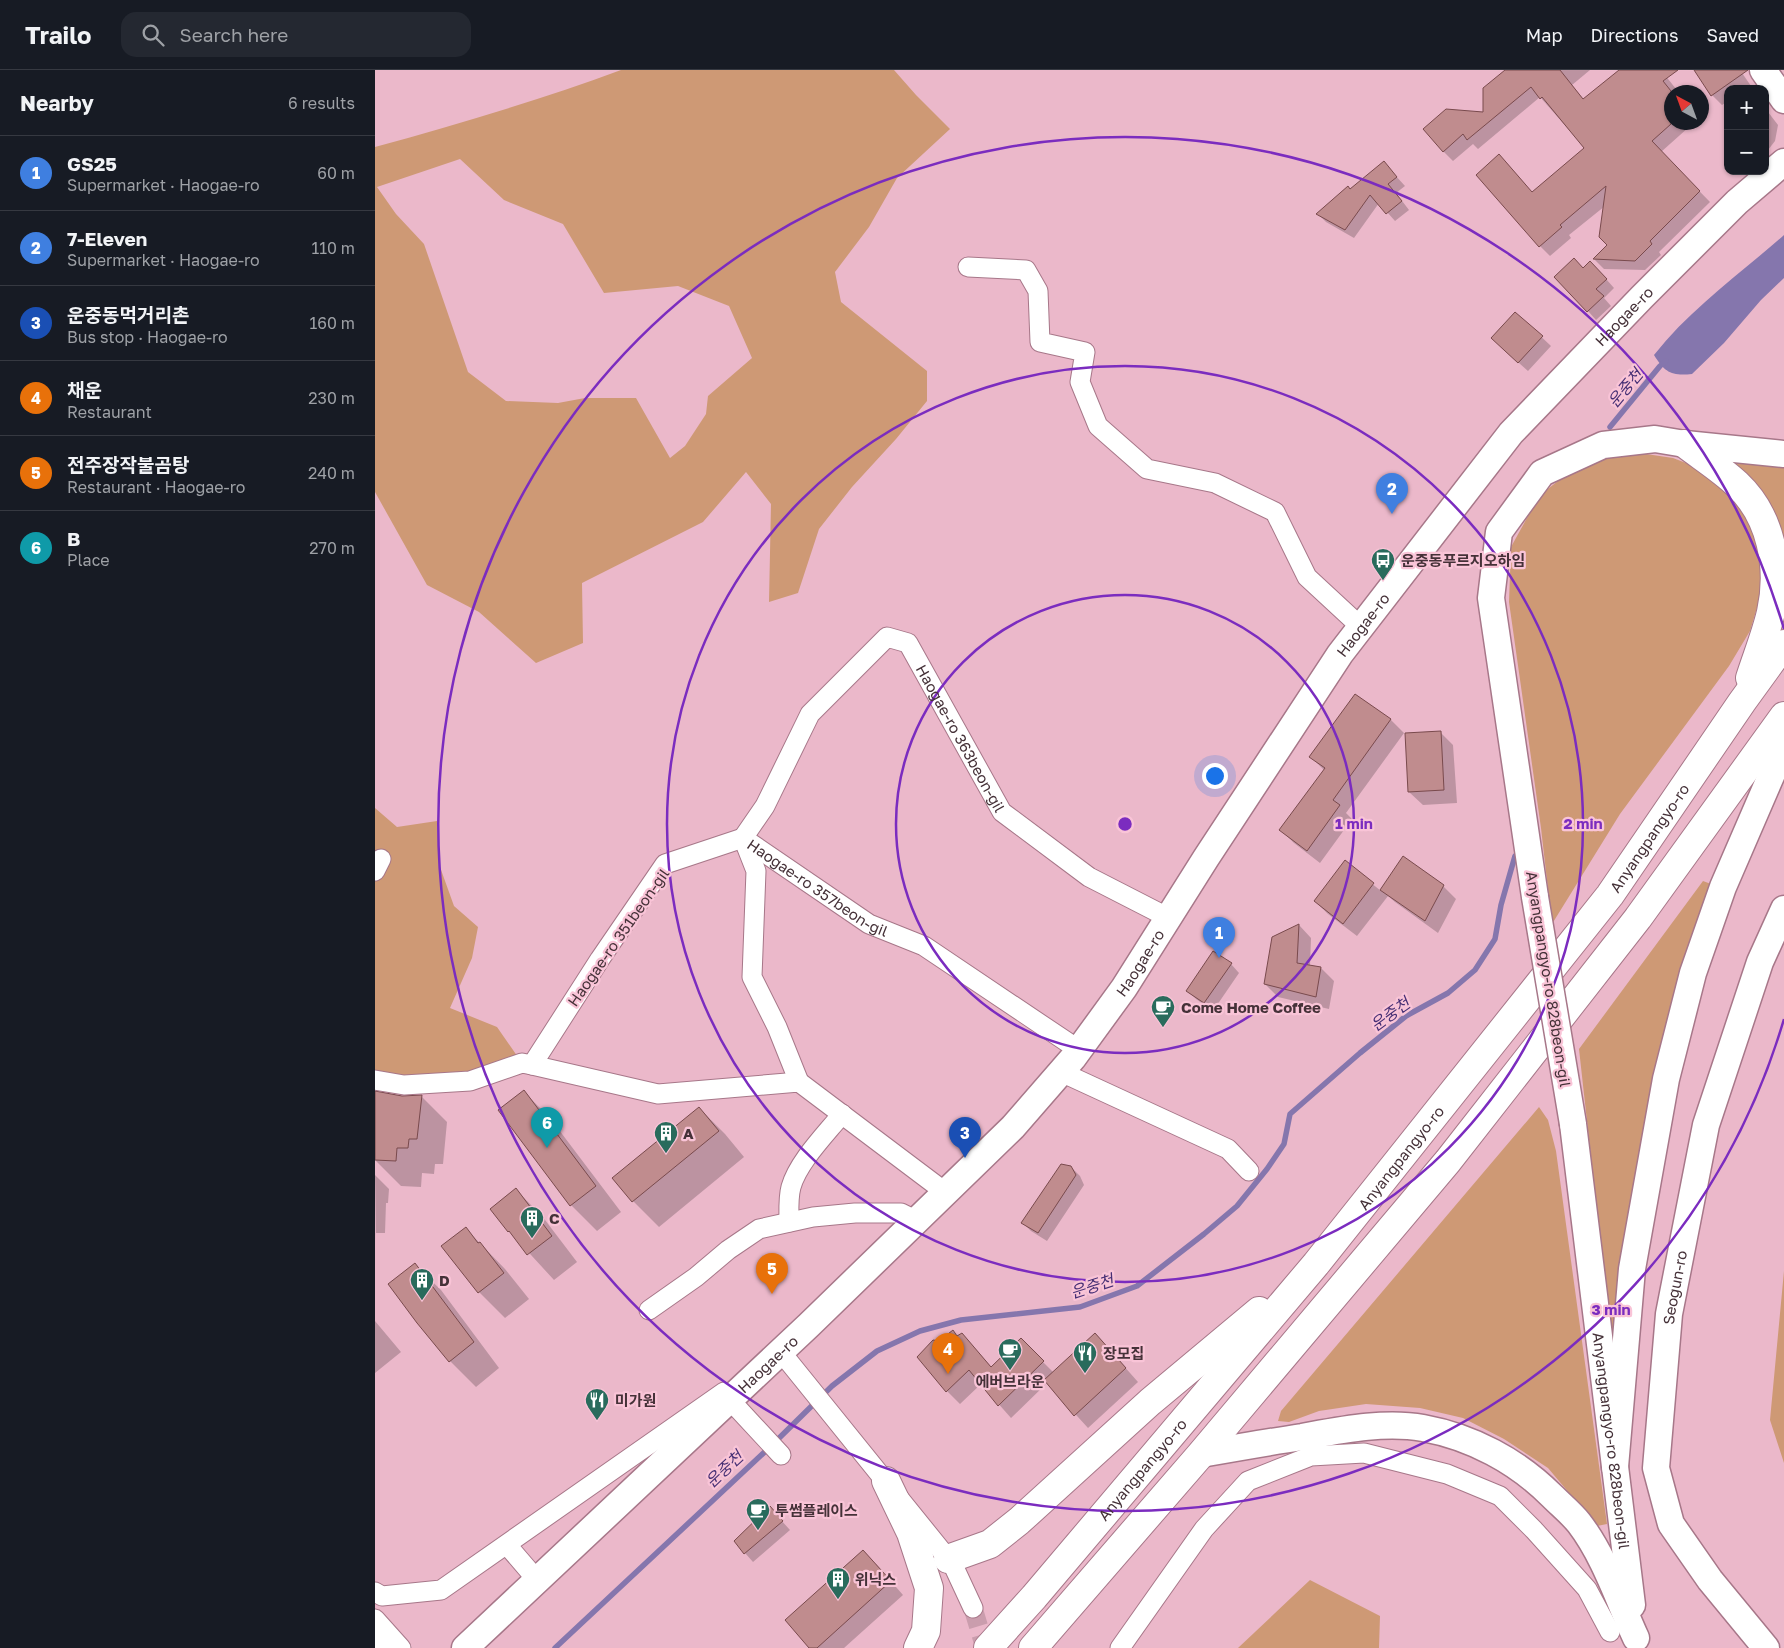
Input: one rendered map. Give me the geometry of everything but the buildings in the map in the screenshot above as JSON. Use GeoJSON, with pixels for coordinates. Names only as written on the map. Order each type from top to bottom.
{"type":"FeatureCollection","features":[{"type":"Feature","properties":{"kind":"main road"},"geometry":{"type":"LineString","coordinates":[[1685,444],[1738,484],[1761,517],[1770,537],[1775,561],[1775,583],[1771,612],[1742,702]]}},
{"type":"Feature","properties":{"kind":"main road","name":"Anyangpangyo-ro"},"geometry":{"type":"LineString","coordinates":[[988,1648],[1316,1264],[1610,895],[1784,644]]}},
{"type":"Feature","properties":{"kind":"main road"},"geometry":{"type":"LineString","coordinates":[[1033,1648],[1201,1454],[1448,1161],[1638,918],[1784,716]]}},
{"type":"Feature","properties":{"kind":"main road"},"geometry":{"type":"LineString","coordinates":[[948,1559],[990,1544],[1019,1521],[1150,1402],[1316,1264]]}},
{"type":"Feature","properties":{"kind":"main road"},"geometry":{"type":"LineString","coordinates":[[887,1481],[911,1533],[929,1588],[926,1631],[918,1648]]}},
{"type":"Feature","properties":{"kind":"street"},"geometry":{"type":"LineString","coordinates":[[1763,70],[1784,100]]}},
{"type":"Feature","properties":{"kind":"street","name":"Haogae-ro"},"geometry":{"type":"LineString","coordinates":[[465,1648],[781,1352],[1013,1127],[1079,1050],[1124,988],[1340,654],[1511,433],[1737,202],[1784,162]]}},
{"type":"Feature","properties":{"kind":"street"},"geometry":{"type":"LineString","coordinates":[[968,268],[1026,270],[1038,291],[1040,342],[1085,352],[1080,382],[1097,426],[1147,469],[1215,483],[1275,512],[1307,577],[1361,627]]}},
{"type":"Feature","properties":{"kind":"street","name":"Anyangpangyo-ro 828beon-gil"},"geometry":{"type":"LineString","coordinates":[[1637,1643],[1623,1542],[1573,1124],[1535,897],[1491,598],[1499,532],[1542,473],[1603,445],[1655,439],[1685,444],[1784,454]]}},
{"type":"Feature","properties":{"kind":"street","name":"Haogae-ro 363beon-gil"},"geometry":{"type":"LineString","coordinates":[[887,637],[908,643],[1002,812],[1089,877],[1169,918]]}},
{"type":"Feature","properties":{"kind":"street","name":"Haogae-ro 357beon-gil"},"geometry":{"type":"LineString","coordinates":[[887,637],[810,714],[765,806],[743,838],[869,924],[924,946],[1079,1050]]}},
{"type":"Feature","properties":{"kind":"street"},"geometry":{"type":"LineString","coordinates":[[1615,1467],[1632,1269],[1666,1080],[1693,973],[1723,886],[1784,746]]}},
{"type":"Feature","properties":{"kind":"street"},"geometry":{"type":"LineString","coordinates":[[743,838],[756,871],[752,977],[777,1027],[799,1082],[945,1192]]}},
{"type":"Feature","properties":{"kind":"street","name":"Haogae-ro 351beon-gil"},"geometry":{"type":"LineString","coordinates":[[532,1065],[600,959],[665,864],[743,838]]}},
{"type":"Feature","properties":{"kind":"street","name":"Seogun-ro"},"geometry":{"type":"LineString","coordinates":[[1766,1648],[1710,1580],[1671,1524],[1656,1468],[1669,1314],[1706,1125],[1759,962],[1784,908]]}},
{"type":"Feature","properties":{"kind":"street"},"geometry":{"type":"LineString","coordinates":[[375,1080],[404,1085],[470,1081],[522,1063],[658,1094],[799,1082]]}},
{"type":"Feature","properties":{"kind":"street"},"geometry":{"type":"LineString","coordinates":[[1061,1072],[1228,1149],[1249,1171]]}},
{"type":"Feature","properties":{"kind":"street"},"geometry":{"type":"LineString","coordinates":[[789,1222],[791,1187],[815,1146],[842,1114]]}},
{"type":"Feature","properties":{"kind":"street"},"geometry":{"type":"LineString","coordinates":[[649,1310],[695,1277],[727,1250],[759,1229],[821,1216],[887,1212],[901,1213],[917,1221]]}},
{"type":"Feature","properties":{"kind":"street"},"geometry":{"type":"LineString","coordinates":[[375,1592],[381,1596],[441,1590],[781,1352],[953,1565],[973,1608]]}},
{"type":"Feature","properties":{"kind":"street"},"geometry":{"type":"LineString","coordinates":[[730,1400],[781,1455]]}},
{"type":"Feature","properties":{"kind":"street"},"geometry":{"type":"LineString","coordinates":[[1201,1454],[1327,1432],[1378,1426],[1422,1428],[1465,1438],[1513,1463],[1541,1484],[1578,1522],[1605,1565],[1637,1643]]}},
{"type":"Feature","properties":{"kind":"street"},"geometry":{"type":"LineString","coordinates":[[1121,1648],[1204,1529],[1248,1480],[1311,1456],[1364,1454],[1447,1474],[1500,1496],[1534,1530],[1587,1589],[1610,1632]]}},
{"type":"Feature","properties":{"kind":"street"},"geometry":{"type":"LineString","coordinates":[[507,1544],[537,1580]]}},
{"type":"Feature","properties":{"kind":"street"},"geometry":{"type":"LineString","coordinates":[[375,1619],[401,1648]]}},
{"type":"Feature","properties":{"kind":"street"},"geometry":{"type":"LineString","coordinates":[[375,1638],[381,1648]]}},
{"type":"Feature","properties":{"kind":"shaded area"},"geometry":{"type":"Polygon","coordinates":[[[621,70],[894,70],[950,129],[897,178],[869,227],[835,272],[841,302],[927,371],[927,401],[896,439],[852,487],[819,529],[798,593],[769,602],[771,504],[746,472],[703,522],[582,583],[583,643],[536,663],[479,612],[427,585],[375,492],[375,147],[499,111],[621,70]],[[460,159],[377,187],[396,214],[424,244],[468,372],[506,401],[558,403],[585,398],[636,398],[670,458],[685,446],[706,414],[708,396],[752,358],[729,306],[678,286],[604,293],[563,224],[504,200],[460,159]]]}},
{"type":"Feature","properties":{"kind":"shaded area"},"geometry":{"type":"Polygon","coordinates":[[[1784,235],[1784,278],[1761,300],[1724,343],[1692,374],[1674,374],[1662,366],[1654,355],[1668,338],[1716,292],[1784,235]]]}},
{"type":"Feature","properties":{"kind":"shaded area"},"geometry":{"type":"Polygon","coordinates":[[[1718,453],[1784,460],[1784,594],[1718,453]]]}},
{"type":"Feature","properties":{"kind":"shaded area"},"geometry":{"type":"Polygon","coordinates":[[[1646,454],[1673,458],[1704,470],[1729,489],[1750,518],[1763,553],[1762,591],[1750,631],[1729,666],[1620,814],[1552,924],[1541,828],[1509,602],[1511,547],[1539,496],[1568,473],[1604,458],[1646,454]]]}},
{"type":"Feature","properties":{"kind":"shaded area"},"geometry":{"type":"Polygon","coordinates":[[[375,808],[397,827],[437,821],[440,867],[454,906],[478,927],[472,958],[450,1008],[497,1027],[522,1063],[470,1081],[375,1080],[375,808]]]}},
{"type":"Feature","properties":{"kind":"shaded area"},"geometry":{"type":"Polygon","coordinates":[[[1703,881],[1711,884],[1618,1337],[1611,1338],[1579,1049],[1703,881]]]}},
{"type":"Feature","properties":{"kind":"shaded area"},"geometry":{"type":"Polygon","coordinates":[[[1539,1107],[1548,1120],[1556,1151],[1607,1524],[1597,1526],[1548,1468],[1504,1439],[1463,1418],[1420,1408],[1366,1404],[1319,1411],[1289,1422],[1278,1421],[1281,1411],[1539,1107]]]}},
{"type":"Feature","properties":{"kind":"shaded area"},"geometry":{"type":"Polygon","coordinates":[[[1784,1271],[1784,1463],[1770,1420],[1784,1271]]]}},
{"type":"Feature","properties":{"kind":"shaded area"},"geometry":{"type":"Polygon","coordinates":[[[1310,1580],[1380,1616],[1379,1648],[1238,1648],[1310,1580]]]}},
{"type":"Feature","properties":{"kind":"waterway","name":"운중천"},"geometry":{"type":"LineString","coordinates":[[1610,427],[1666,361]]}},
{"type":"Feature","properties":{"kind":"waterway","name":"운중천"},"geometry":{"type":"LineString","coordinates":[[555,1648],[770,1447],[832,1386],[877,1351],[920,1331],[961,1320],[1080,1307],[1137,1286],[1204,1234],[1237,1206],[1267,1169],[1284,1144],[1290,1114],[1406,1016],[1448,993],[1475,970],[1495,939],[1501,905],[1515,856]]}},
{"type":"Feature","properties":{"kind":"tunnel"},"geometry":{"type":"LineString","coordinates":[[973,1608],[985,1648]]}},
{"type":"Feature","properties":{"kind":"place","name":"7-Eleven"},"geometry":{"type":"Point","coordinates":[1392,514]}},
{"type":"Feature","properties":{"kind":"place","name":"운중동푸르지오하임"},"geometry":{"type":"Point","coordinates":[1383,581]}},
{"type":"Feature","properties":{"kind":"place","name":"GS25"},"geometry":{"type":"Point","coordinates":[1219,958]}},
{"type":"Feature","properties":{"kind":"place","name":"Come Home Coffee"},"geometry":{"type":"Point","coordinates":[1163,1028]}},
{"type":"Feature","properties":{"kind":"place","name":"B"},"geometry":{"type":"Point","coordinates":[547,1148]}},
{"type":"Feature","properties":{"kind":"place","name":"A"},"geometry":{"type":"Point","coordinates":[666,1154]}},
{"type":"Feature","properties":{"kind":"place","name":"운중동먹거리촌"},"geometry":{"type":"Point","coordinates":[965,1158]}},
{"type":"Feature","properties":{"kind":"place","name":"C"},"geometry":{"type":"Point","coordinates":[532,1239]}},
{"type":"Feature","properties":{"kind":"place","name":"전주장작불곰탕"},"geometry":{"type":"Point","coordinates":[772,1294]}},
{"type":"Feature","properties":{"kind":"place","name":"D"},"geometry":{"type":"Point","coordinates":[422,1301]}},
{"type":"Feature","properties":{"kind":"place","name":"에버브라운"},"geometry":{"type":"Point","coordinates":[1010,1371]}},
{"type":"Feature","properties":{"kind":"place","name":"채운"},"geometry":{"type":"Point","coordinates":[948,1374]}},
{"type":"Feature","properties":{"kind":"place","name":"장모집"},"geometry":{"type":"Point","coordinates":[1085,1374]}},
{"type":"Feature","properties":{"kind":"place","name":"미가원"},"geometry":{"type":"Point","coordinates":[597,1421]}},
{"type":"Feature","properties":{"kind":"place","name":"투썸플레이스"},"geometry":{"type":"Point","coordinates":[758,1531]}},
{"type":"Feature","properties":{"kind":"place","name":"위닉스"},"geometry":{"type":"Point","coordinates":[838,1600]}}]}
